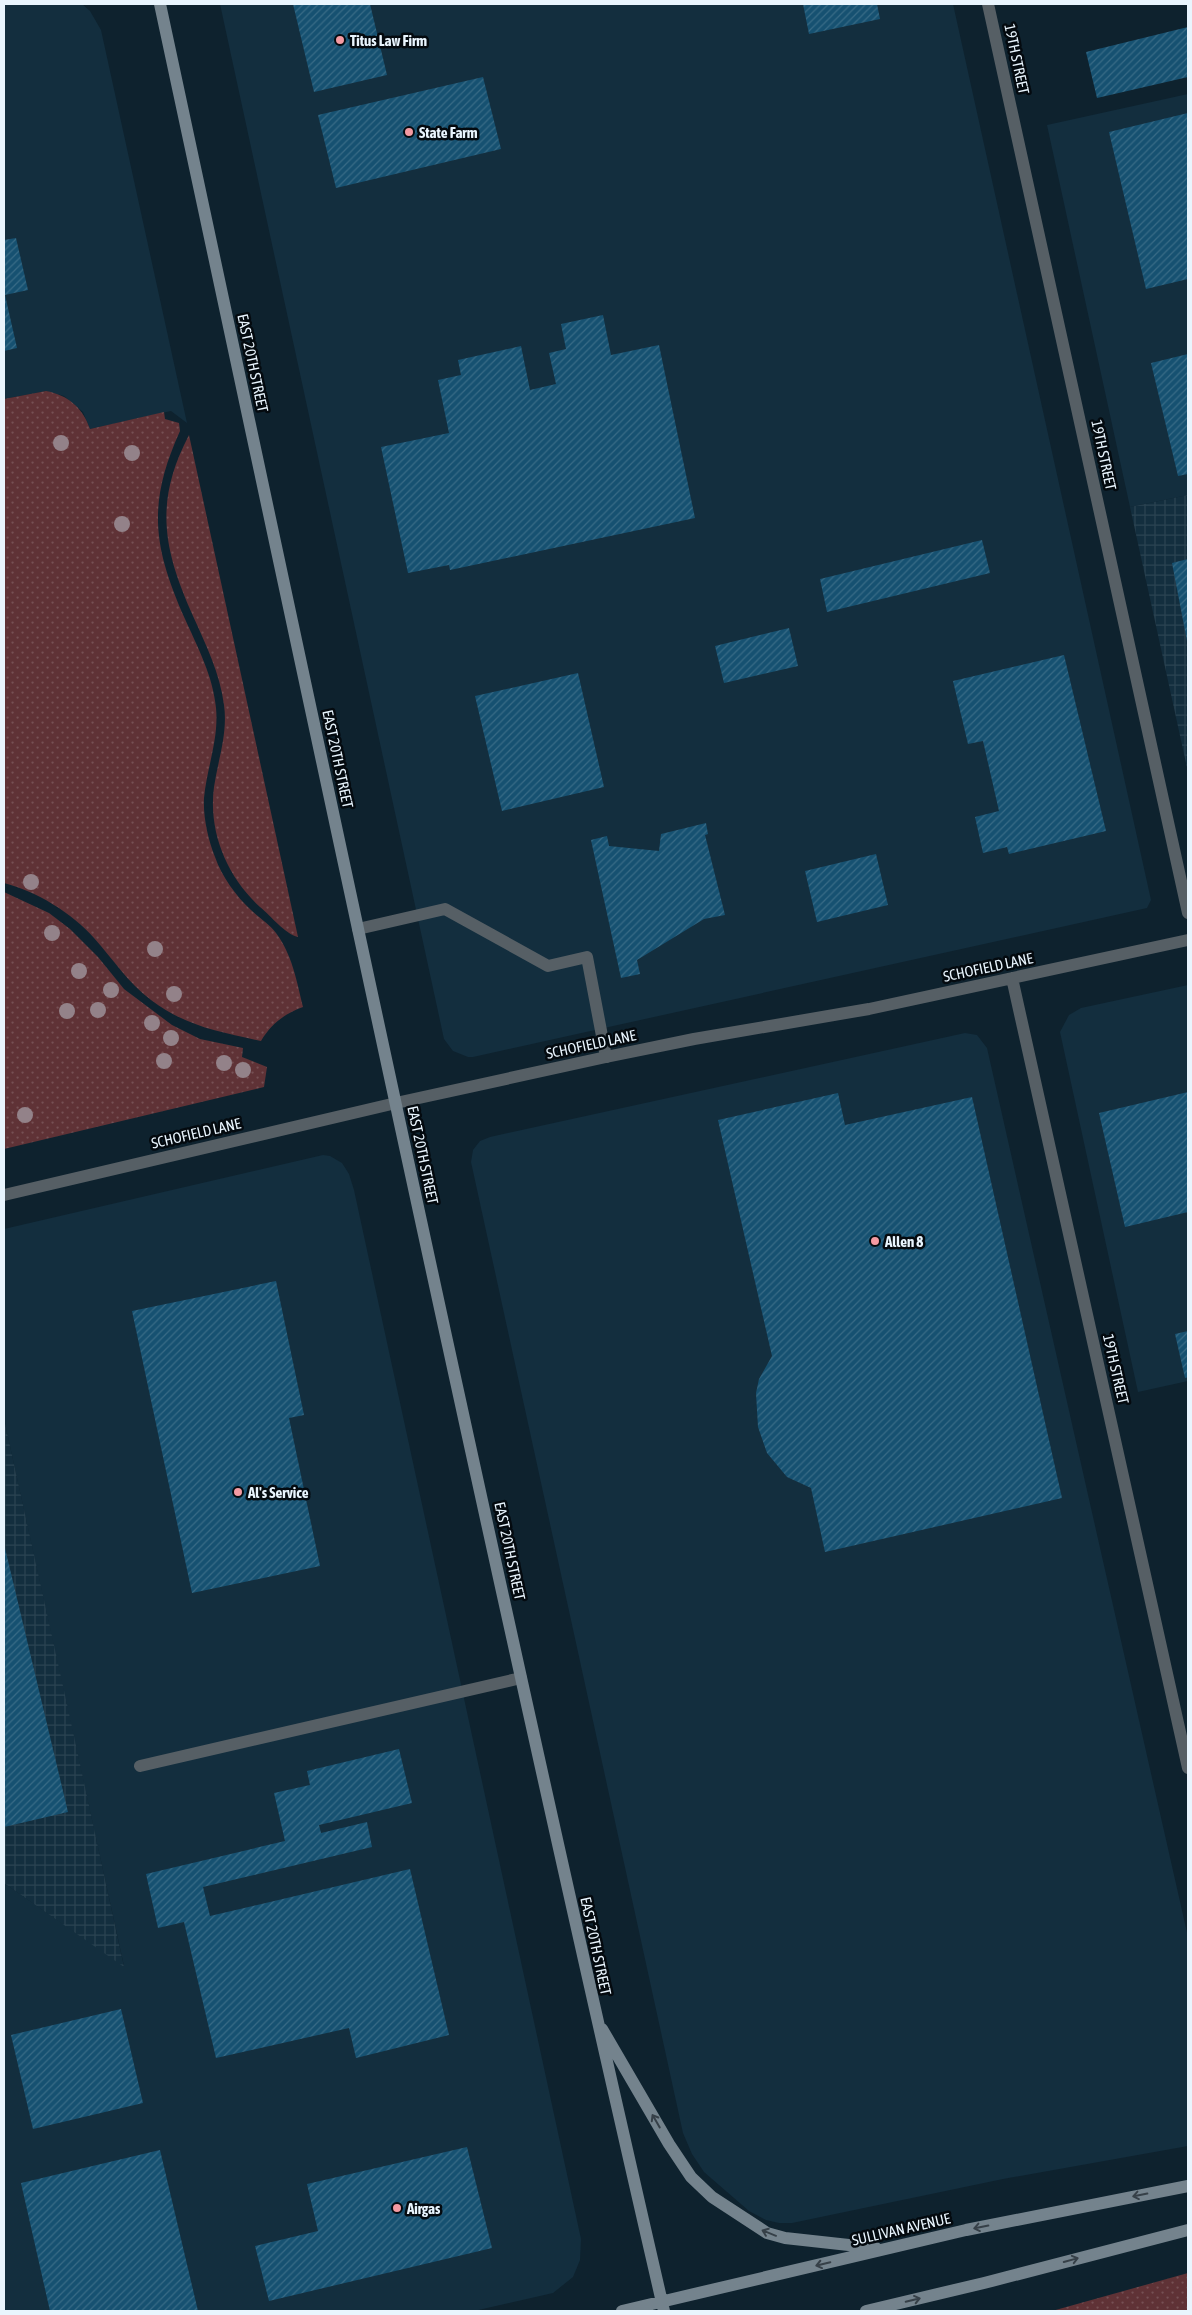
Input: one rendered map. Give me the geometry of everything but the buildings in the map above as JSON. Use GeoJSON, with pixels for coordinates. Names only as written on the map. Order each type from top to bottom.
{"type":"FeatureCollection","features":[{"type":"Feature","properties":{"kind":"main road","name":"EAST 20TH STREET"},"geometry":{"type":"LineString","coordinates":[[160,4],[358,929],[595,2018],[663,2306]]}},
{"type":"Feature","properties":{"kind":"main road"},"geometry":{"type":"LineString","coordinates":[[595,2018],[691,2177],[712,2197],[767,2234],[785,2238],[886,2250]]}},
{"type":"Feature","properties":{"kind":"main road","name":"SULLIVAN AVENUE"},"geometry":{"type":"LineString","coordinates":[[622,2311],[663,2306],[966,2230],[1188,2186]]}},
{"type":"Feature","properties":{"kind":"main road"},"geometry":{"type":"LineString","coordinates":[[866,2311],[984,2283],[1188,2230]]}},
{"type":"Feature","properties":{"kind":"street","name":"19TH STREET"},"geometry":{"type":"LineString","coordinates":[[988,4],[1188,913]]}},
{"type":"Feature","properties":{"kind":"street"},"geometry":{"type":"LineString","coordinates":[[358,929],[445,909],[548,966],[587,957],[606,1057]]}},
{"type":"Feature","properties":{"kind":"street","name":"SCHOFIELD LANE"},"geometry":{"type":"LineString","coordinates":[[4,1195],[606,1057],[694,1039],[869,1009],[1188,940]]}},
{"type":"Feature","properties":{"kind":"street","name":"19TH STREET"},"geometry":{"type":"LineString","coordinates":[[1012,978],[1188,1768]]}},
{"type":"Feature","properties":{"kind":"street"},"geometry":{"type":"LineString","coordinates":[[140,1766],[521,1678]]}},
{"type":"Feature","properties":{"kind":"shaded area"},"geometry":{"type":"Polygon","coordinates":[[[4,4],[82,4],[90,11],[101,30],[187,423],[171,411],[90,429],[83,412],[64,396],[46,391],[4,399],[4,4]]]}},
{"type":"Feature","properties":{"kind":"shaded area"},"geometry":{"type":"Polygon","coordinates":[[[220,4],[953,4],[1151,900],[1147,908],[473,1057],[453,1051],[444,1039],[220,4]]]}},
{"type":"Feature","properties":{"kind":"shaded area"},"geometry":{"type":"Polygon","coordinates":[[[1188,94],[1188,495],[1130,507],[1047,125],[1188,94]]]}},
{"type":"Feature","properties":{"kind":"shaded area"},"geometry":{"type":"Polygon","coordinates":[[[46,391],[68,399],[74,404],[83,415],[90,429],[164,412],[165,419],[179,423],[180,431],[169,457],[162,481],[158,525],[166,570],[204,662],[212,685],[216,708],[216,731],[204,798],[204,813],[210,843],[221,872],[230,886],[245,905],[273,930],[282,941],[293,969],[303,1007],[279,1020],[261,1041],[203,1027],[164,1009],[135,986],[94,938],[75,920],[41,897],[4,883],[4,399],[46,391]]]}},
{"type":"Feature","properties":{"kind":"shaded area"},"geometry":{"type":"Polygon","coordinates":[[[189,435],[298,937],[283,929],[248,895],[229,868],[217,837],[213,804],[214,787],[224,736],[224,705],[212,659],[175,569],[169,547],[167,526],[167,504],[171,482],[178,459],[189,435]]]}},
{"type":"Feature","properties":{"kind":"shaded area"},"geometry":{"type":"Polygon","coordinates":[[[1188,495],[1188,772],[1130,507],[1188,495]]]}},
{"type":"Feature","properties":{"kind":"shaded area"},"geometry":{"type":"Polygon","coordinates":[[[4,892],[49,913],[70,929],[98,957],[124,989],[172,1025],[200,1039],[243,1048],[242,1057],[267,1067],[264,1087],[4,1149],[4,892]]]}},
{"type":"Feature","properties":{"kind":"shaded area"},"geometry":{"type":"Polygon","coordinates":[[[1188,985],[1188,1381],[1138,1392],[1060,1032],[1069,1015],[1081,1008],[1188,985]]]}},
{"type":"Feature","properties":{"kind":"shaded area"},"geometry":{"type":"Polygon","coordinates":[[[965,1033],[977,1035],[987,1048],[1188,1937],[1188,2146],[1003,2179],[792,2223],[779,2223],[766,2220],[749,2211],[704,2172],[692,2154],[683,2133],[471,1162],[473,1150],[480,1141],[490,1137],[965,1033]]]}},
{"type":"Feature","properties":{"kind":"shaded area"},"geometry":{"type":"Polygon","coordinates":[[[323,1155],[330,1156],[342,1163],[349,1174],[354,1190],[581,2239],[580,2260],[573,2277],[553,2293],[474,2311],[4,2311],[4,1883],[124,1966],[4,1419],[4,1229],[323,1155]]]}},
{"type":"Feature","properties":{"kind":"shaded area"},"geometry":{"type":"Polygon","coordinates":[[[4,1419],[67,1704],[124,1967],[4,1883],[4,1419]]]}},
{"type":"Feature","properties":{"kind":"shaded area"},"geometry":{"type":"Polygon","coordinates":[[[1188,2273],[1188,2311],[1052,2311],[1188,2273]]]}},
{"type":"Feature","properties":{"kind":"place","name":"Titus Law Firm"},"geometry":{"type":"Point","coordinates":[340,40]}},
{"type":"Feature","properties":{"kind":"place","name":"State Farm"},"geometry":{"type":"Point","coordinates":[409,132]}},
{"type":"Feature","properties":{"kind":"place","name":"Allen 8"},"geometry":{"type":"Point","coordinates":[875,1241]}},
{"type":"Feature","properties":{"kind":"place","name":"Al's Service"},"geometry":{"type":"Point","coordinates":[238,1492]}},
{"type":"Feature","properties":{"kind":"place","name":"Airgas"},"geometry":{"type":"Point","coordinates":[397,2208]}}]}
